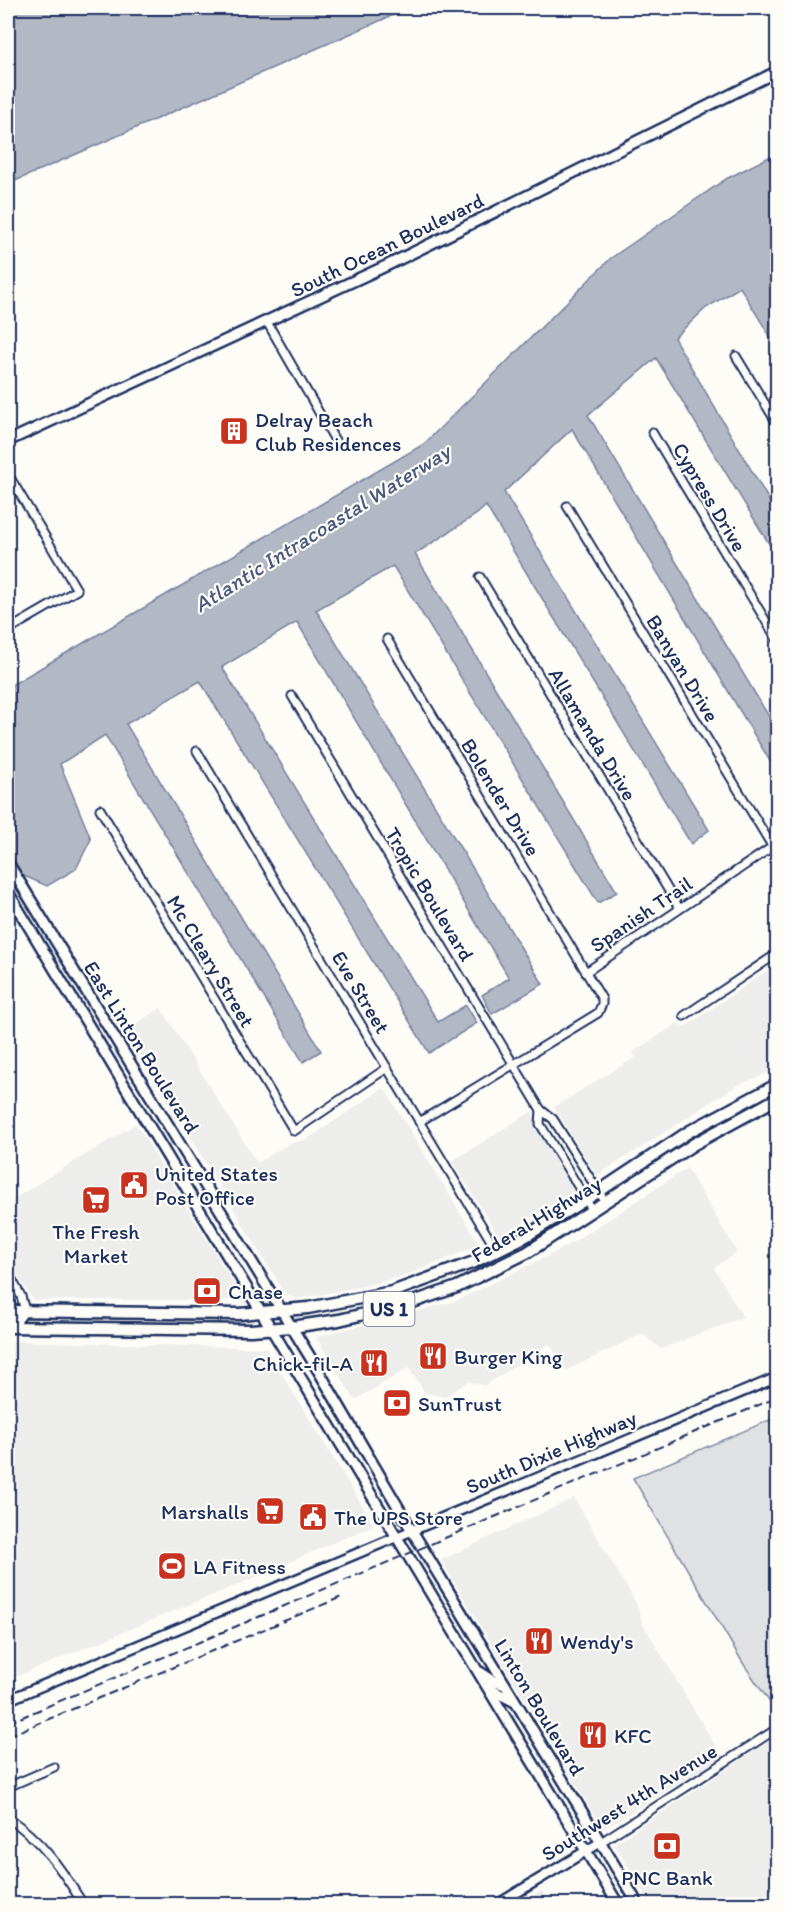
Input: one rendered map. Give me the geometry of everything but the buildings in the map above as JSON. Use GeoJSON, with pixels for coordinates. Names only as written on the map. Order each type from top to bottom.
{"type":"FeatureCollection","features":[{"type":"Feature","properties":{"kind":"main road","name":"South Ocean Boulevard"},"geometry":{"type":"LineString","coordinates":[[8,441],[267,322],[500,211],[777,71]]}},
{"type":"Feature","properties":{"kind":"main road","name":"East Linton Boulevard"},"geometry":{"type":"LineString","coordinates":[[8,863],[292,1327],[411,1529]]}},
{"type":"Feature","properties":{"kind":"main road","name":"East Linton Boulevard"},"geometry":{"type":"LineString","coordinates":[[8,892],[396,1535]]}},
{"type":"Feature","properties":{"kind":"main road","name":"Federal Highway"},"geometry":{"type":"LineString","coordinates":[[10,1311],[239,1314],[334,1304],[387,1293],[453,1271],[498,1251],[598,1192],[690,1131],[777,1084]]}},
{"type":"Feature","properties":{"kind":"main road","name":"Federal Highway"},"geometry":{"type":"LineString","coordinates":[[10,1327],[226,1331],[292,1327],[381,1311],[457,1287],[528,1252],[672,1157],[777,1098]]}},
{"type":"Feature","properties":{"kind":"main road"},"geometry":{"type":"LineString","coordinates":[[139,1108],[153,1099]]}},
{"type":"Feature","properties":{"kind":"main road"},"geometry":{"type":"LineString","coordinates":[[731,1122],[736,1105]]}},
{"type":"Feature","properties":{"kind":"main road"},"geometry":{"type":"LineString","coordinates":[[339,1439],[354,1446],[362,1445]]}},
{"type":"Feature","properties":{"kind":"main road","name":"Linton Boulevard"},"geometry":{"type":"LineString","coordinates":[[411,1529],[638,1905]]}},
{"type":"Feature","properties":{"kind":"main road","name":"Linton Boulevard"},"geometry":{"type":"LineString","coordinates":[[396,1535],[618,1905]]}},
{"type":"Feature","properties":{"kind":"main road"},"geometry":{"type":"LineString","coordinates":[[476,1668],[495,1682],[505,1684]]}},
{"type":"Feature","properties":{"kind":"main road"},"geometry":{"type":"LineString","coordinates":[[488,1688],[517,1703]]}},
{"type":"Feature","properties":{"kind":"street"},"geometry":{"type":"LineString","coordinates":[[267,322],[336,441]]}},
{"type":"Feature","properties":{"kind":"street"},"geometry":{"type":"LineString","coordinates":[[736,356],[777,425]]}},
{"type":"Feature","properties":{"kind":"street","name":"Cypress Drive"},"geometry":{"type":"LineString","coordinates":[[652,432],[777,640]]}},
{"type":"Feature","properties":{"kind":"street"},"geometry":{"type":"LineString","coordinates":[[8,474],[77,590],[8,630]]}},
{"type":"Feature","properties":{"kind":"street","name":"Banyan Drive"},"geometry":{"type":"LineString","coordinates":[[567,506],[775,844]]}},
{"type":"Feature","properties":{"kind":"street","name":"Allamanda Drive"},"geometry":{"type":"LineString","coordinates":[[480,577],[679,908]]}},
{"type":"Feature","properties":{"kind":"street","name":"Bolender Drive"},"geometry":{"type":"LineString","coordinates":[[387,639],[586,972]]}},
{"type":"Feature","properties":{"kind":"street","name":"Tropic Boulevard"},"geometry":{"type":"LineString","coordinates":[[292,696],[540,1110],[553,1119],[604,1202]]}},
{"type":"Feature","properties":{"kind":"street","name":"Eve Street"},"geometry":{"type":"LineString","coordinates":[[197,751],[498,1251]]}},
{"type":"Feature","properties":{"kind":"street","name":"Mc Cleary Street"},"geometry":{"type":"LineString","coordinates":[[100,809],[294,1131],[387,1068]]}},
{"type":"Feature","properties":{"kind":"street","name":"Spanish Trail"},"geometry":{"type":"LineString","coordinates":[[419,1122],[598,1013],[602,999],[586,972],[775,844]]}},
{"type":"Feature","properties":{"kind":"street"},"geometry":{"type":"LineString","coordinates":[[684,1016],[777,953]]}},
{"type":"Feature","properties":{"kind":"street","name":"Tropic Boulevard"},"geometry":{"type":"LineString","coordinates":[[540,1110],[540,1124],[593,1210]]}},
{"type":"Feature","properties":{"kind":"street"},"geometry":{"type":"LineString","coordinates":[[8,1272],[21,1296],[25,1311],[10,1327]]}},
{"type":"Feature","properties":{"kind":"street"},"geometry":{"type":"LineString","coordinates":[[8,1299],[10,1327]]}},
{"type":"Feature","properties":{"kind":"street","name":"South Dixie Highway"},"geometry":{"type":"LineString","coordinates":[[8,1700],[396,1535],[777,1377]]}},
{"type":"Feature","properties":{"kind":"street","name":"Southwest 4th Avenue"},"geometry":{"type":"LineString","coordinates":[[498,1905],[601,1842],[777,1728]]}},
{"type":"Feature","properties":{"kind":"street"},"geometry":{"type":"LineString","coordinates":[[8,1787],[54,1767]]}},
{"type":"Feature","properties":{"kind":"street"},"geometry":{"type":"LineString","coordinates":[[8,1818],[34,1838],[55,1860],[83,1905]]}},
{"type":"Feature","properties":{"kind":"shaded area"},"geometry":{"type":"Polygon","coordinates":[[[777,964],[777,1069],[736,1086],[597,1176],[554,1107],[636,1057],[633,1052],[678,1023],[685,1027],[777,964]]]}},
{"type":"Feature","properties":{"kind":"shaded area"},"geometry":{"type":"Polygon","coordinates":[[[161,1008],[257,1163],[290,1143],[306,1140],[384,1088],[480,1245],[407,1275],[373,1284],[297,1299],[285,1294],[125,1030],[161,1008]]]}},
{"type":"Feature","properties":{"kind":"shaded area"},"geometry":{"type":"Polygon","coordinates":[[[532,1111],[544,1142],[574,1192],[499,1237],[452,1161],[532,1111]]]}},
{"type":"Feature","properties":{"kind":"shaded area"},"geometry":{"type":"Polygon","coordinates":[[[136,1124],[235,1286],[229,1300],[33,1300],[8,1259],[8,1202],[136,1124]]]}},
{"type":"Feature","properties":{"kind":"shaded area"},"geometry":{"type":"Polygon","coordinates":[[[687,1168],[737,1252],[714,1268],[743,1317],[661,1349],[642,1334],[567,1370],[549,1344],[484,1386],[468,1381],[445,1397],[425,1393],[409,1368],[355,1400],[316,1337],[456,1301],[560,1250],[687,1168]]]}},
{"type":"Feature","properties":{"kind":"shaded area"},"geometry":{"type":"Polygon","coordinates":[[[8,1341],[266,1348],[374,1525],[8,1680],[8,1341]]]}},
{"type":"Feature","properties":{"kind":"shaded area"},"geometry":{"type":"Polygon","coordinates":[[[777,1417],[778,1713],[743,1663],[633,1478],[777,1417]]]}},
{"type":"Feature","properties":{"kind":"shaded area"},"geometry":{"type":"Polygon","coordinates":[[[574,1498],[636,1603],[643,1624],[722,1757],[603,1829],[441,1560],[574,1498]]]}},
{"type":"Feature","properties":{"kind":"shaded area"},"geometry":{"type":"Polygon","coordinates":[[[777,1736],[777,1904],[651,1904],[614,1844],[777,1736]]]}},
{"type":"Feature","properties":{"kind":"shaded area"},"geometry":{"type":"Polygon","coordinates":[[[541,1891],[550,1904],[517,1904],[541,1891]]]}},
{"type":"Feature","properties":{"kind":"water"},"geometry":{"type":"Polygon","coordinates":[[[8,8],[409,8],[8,184],[8,8]]]}},
{"type":"Feature","properties":{"kind":"water","name":"Atlantic Intracoastal Waterway"},"geometry":{"type":"Polygon","coordinates":[[[777,153],[778,268],[772,271],[777,280],[777,348],[740,287],[706,308],[674,338],[777,514],[777,557],[656,358],[588,415],[777,730],[777,773],[572,429],[504,492],[709,830],[691,844],[486,506],[415,554],[617,892],[598,903],[393,566],[316,610],[543,984],[492,1014],[482,995],[509,978],[297,622],[222,667],[438,1022],[466,1005],[477,1023],[429,1053],[200,681],[126,724],[321,1051],[303,1062],[105,735],[60,764],[91,839],[76,869],[47,886],[8,869],[8,687],[424,444],[611,258],[726,179],[777,153]]]}},
{"type":"Feature","properties":{"kind":"railway"},"geometry":{"type":"LineString","coordinates":[[8,1723],[778,1397]]}},
{"type":"Feature","properties":{"kind":"railway"},"geometry":{"type":"LineString","coordinates":[[8,1736],[344,1596]]}},
{"type":"Feature","properties":{"kind":"place","name":"Delray Beach Club Residences"},"geometry":{"type":"Point","coordinates":[234,431]}},
{"type":"Feature","properties":{"kind":"place","name":"United States Post Office"},"geometry":{"type":"Point","coordinates":[134,1185]}},
{"type":"Feature","properties":{"kind":"place","name":"The Fresh Market"},"geometry":{"type":"Point","coordinates":[96,1200]}},
{"type":"Feature","properties":{"kind":"place","name":"Chase"},"geometry":{"type":"Point","coordinates":[207,1291]}},
{"type":"Feature","properties":{"kind":"place","name":"Burger King"},"geometry":{"type":"Point","coordinates":[433,1356]}},
{"type":"Feature","properties":{"kind":"place","name":"Chick-fil-A"},"geometry":{"type":"Point","coordinates":[374,1363]}},
{"type":"Feature","properties":{"kind":"place","name":"SunTrust"},"geometry":{"type":"Point","coordinates":[397,1403]}},
{"type":"Feature","properties":{"kind":"place","name":"Marshalls"},"geometry":{"type":"Point","coordinates":[270,1511]}},
{"type":"Feature","properties":{"kind":"place","name":"The UPS Store"},"geometry":{"type":"Point","coordinates":[313,1517]}},
{"type":"Feature","properties":{"kind":"place","name":"LA Fitness"},"geometry":{"type":"Point","coordinates":[172,1566]}},
{"type":"Feature","properties":{"kind":"place","name":"Wendy's"},"geometry":{"type":"Point","coordinates":[539,1641]}},
{"type":"Feature","properties":{"kind":"place","name":"KFC"},"geometry":{"type":"Point","coordinates":[593,1735]}},
{"type":"Feature","properties":{"kind":"place","name":"PNC Bank"},"geometry":{"type":"Point","coordinates":[667,1846]}}]}
